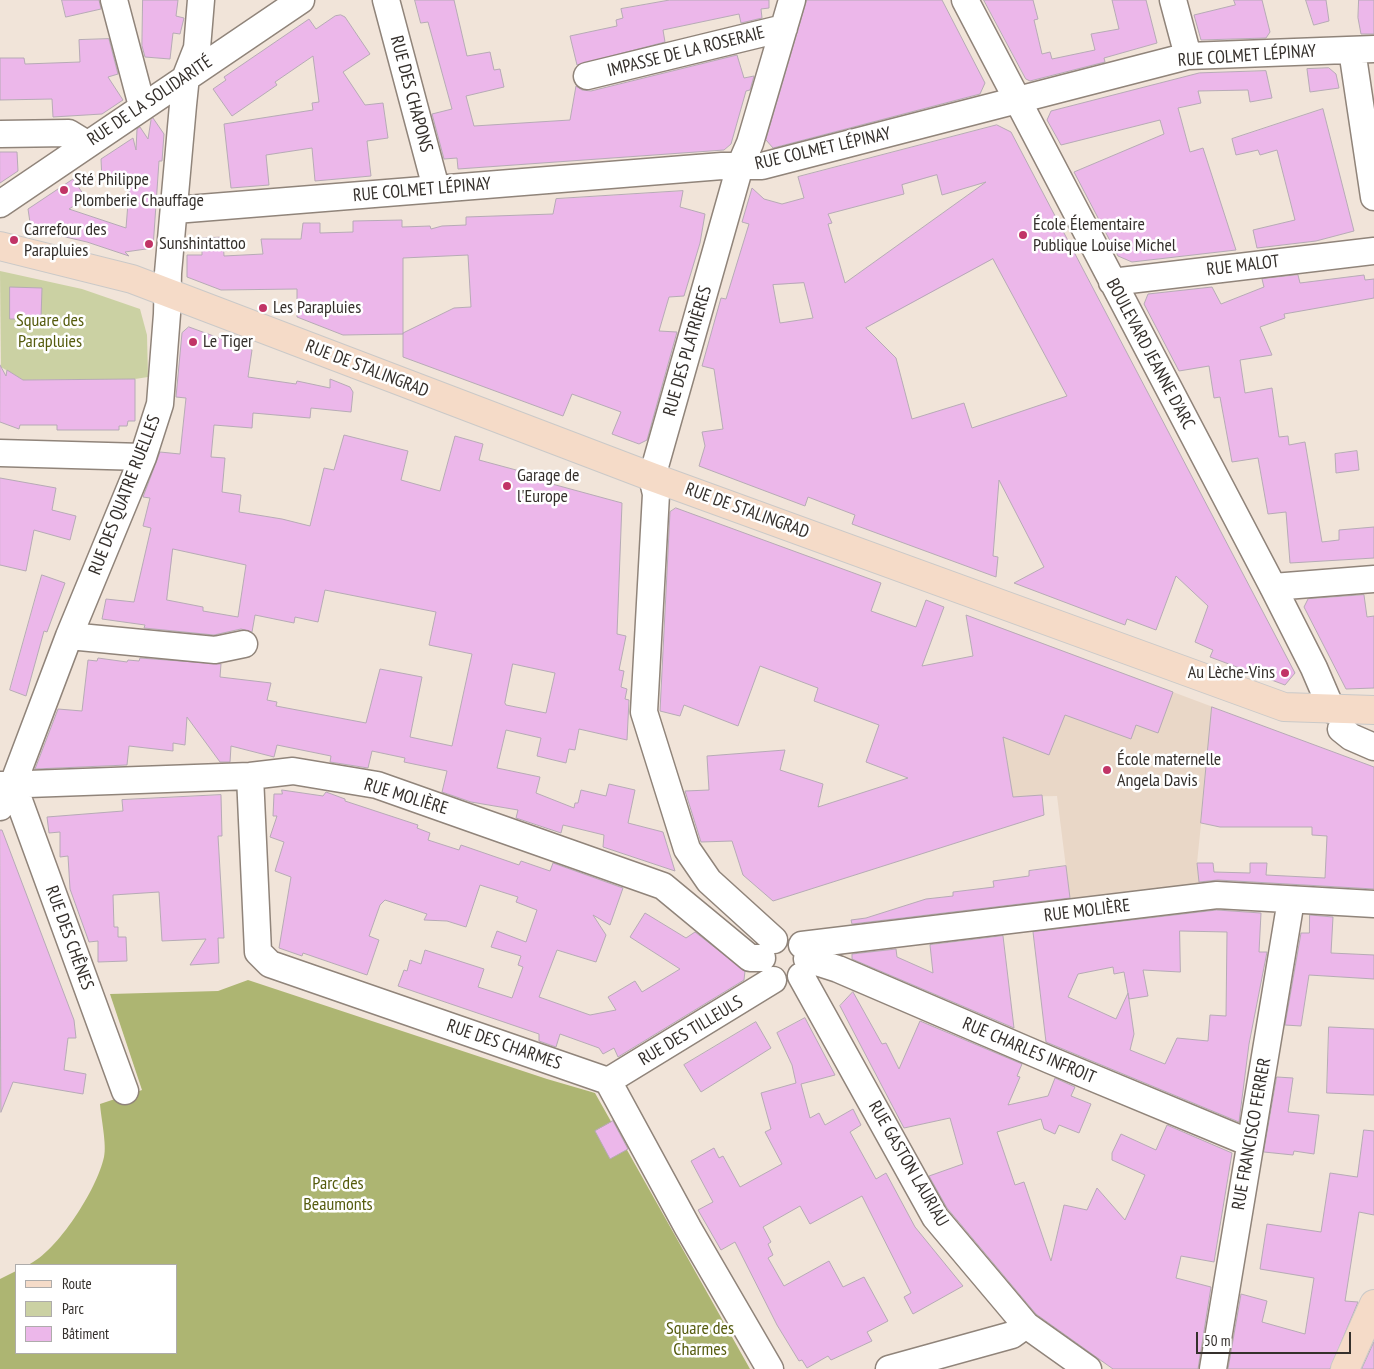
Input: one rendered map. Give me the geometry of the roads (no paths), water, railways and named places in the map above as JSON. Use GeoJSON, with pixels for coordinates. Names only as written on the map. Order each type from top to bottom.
{"type":"FeatureCollection","features":[{"type":"Feature","properties":{"kind":"main road","name":"RUE DE STALINGRAD"},"geometry":{"type":"LineString","coordinates":[[0,246],[132,279],[652,477],[1278,705],[1336,720]]}},
{"type":"Feature","properties":{"kind":"main road"},"geometry":{"type":"LineString","coordinates":[[1336,720],[1374,710]]}},
{"type":"Feature","properties":{"kind":"main road"},"geometry":{"type":"LineString","coordinates":[[1345,1369],[1374,1304]]}},
{"type":"Feature","properties":{"kind":"street"},"geometry":{"type":"LineString","coordinates":[[114,0],[142,106]]}},
{"type":"Feature","properties":{"kind":"street","name":"RUE DES QUATRE RUELLES"},"geometry":{"type":"LineString","coordinates":[[0,807],[6,784],[142,457],[160,404],[167,292],[186,76],[197,48],[201,0]]}},
{"type":"Feature","properties":{"kind":"street","name":"RUE DE LA SOLIDARITÉ"},"geometry":{"type":"LineString","coordinates":[[0,204],[186,76],[301,0]]}},
{"type":"Feature","properties":{"kind":"street","name":"RUE DES CHAPONS"},"geometry":{"type":"LineString","coordinates":[[386,0],[436,188]]}},
{"type":"Feature","properties":{"kind":"street","name":"RUE DES PLATRIÈRES"},"geometry":{"type":"LineString","coordinates":[[770,959],[687,849],[644,712],[656,494],[652,477],[740,166],[750,143],[792,0]]}},
{"type":"Feature","properties":{"kind":"street","name":"BOULEVARD JEANNE D'ARC"},"geometry":{"type":"LineString","coordinates":[[965,0],[1273,587],[1314,668],[1336,720]]}},
{"type":"Feature","properties":{"kind":"street"},"geometry":{"type":"LineString","coordinates":[[1173,0],[1188,56]]}},
{"type":"Feature","properties":{"kind":"street","name":"IMPASSE DE LA ROSERAIE"},"geometry":{"type":"LineString","coordinates":[[588,76],[784,28]]}},
{"type":"Feature","properties":{"kind":"street"},"geometry":{"type":"LineString","coordinates":[[1363,50],[1374,197]]}},
{"type":"Feature","properties":{"kind":"street","name":"RUE COLMET LÉPINAY"},"geometry":{"type":"LineString","coordinates":[[175,210],[436,188],[762,166],[1188,56],[1363,50]]}},
{"type":"Feature","properties":{"kind":"street"},"geometry":{"type":"LineString","coordinates":[[0,134],[69,133],[86,144]]}},
{"type":"Feature","properties":{"kind":"street","name":"RUE MALOT"},"geometry":{"type":"LineString","coordinates":[[1112,282],[1374,251]]}},
{"type":"Feature","properties":{"kind":"street"},"geometry":{"type":"LineString","coordinates":[[0,454],[142,457]]}},
{"type":"Feature","properties":{"kind":"street"},"geometry":{"type":"LineString","coordinates":[[1273,587],[1374,580]]}},
{"type":"Feature","properties":{"kind":"street"},"geometry":{"type":"LineString","coordinates":[[69,636],[215,650],[244,644]]}},
{"type":"Feature","properties":{"kind":"street","name":"RUE DE STALINGRAD"},"geometry":{"type":"LineString","coordinates":[[1336,720],[1351,737],[1374,747]]}},
{"type":"Feature","properties":{"kind":"street","name":"RUE MOLIÈRE"},"geometry":{"type":"LineString","coordinates":[[6,784],[250,776],[292,771],[377,785],[663,886],[750,958],[770,959],[785,983],[803,960],[1217,895],[1374,904]]}},
{"type":"Feature","properties":{"kind":"street","name":"RUE DES CHARMES"},"geometry":{"type":"LineString","coordinates":[[250,776],[258,952],[270,964],[608,1081]]}},
{"type":"Feature","properties":{"kind":"street","name":"RUE DES CHÊNES"},"geometry":{"type":"LineString","coordinates":[[6,784],[125,1091]]}},
{"type":"Feature","properties":{"kind":"street","name":"RUE FRANCISCO FERRER"},"geometry":{"type":"LineString","coordinates":[[1212,1369],[1291,900]]}},
{"type":"Feature","properties":{"kind":"street","name":"RUE CHARLES INFROIT"},"geometry":{"type":"LineString","coordinates":[[770,959],[789,938],[803,960],[838,969],[1250,1143]]}},
{"type":"Feature","properties":{"kind":"street","name":"RUE DES TILLEULS"},"geometry":{"type":"LineString","coordinates":[[608,1081],[770,959]]}},
{"type":"Feature","properties":{"kind":"street","name":"RUE GASTON LAURIAU"},"geometry":{"type":"LineString","coordinates":[[803,960],[935,1217],[1026,1325],[1088,1369]]}},
{"type":"Feature","properties":{"kind":"street"},"geometry":{"type":"LineString","coordinates":[[608,1081],[688,1228],[770,1369]]}},
{"type":"Feature","properties":{"kind":"street"},"geometry":{"type":"LineString","coordinates":[[889,1369],[1012,1335],[1026,1325]]}},
{"type":"Feature","properties":{"kind":"place","name":"Sté Philippe Plomberie Chauffage"},"geometry":{"type":"Point","coordinates":[64,190]}},
{"type":"Feature","properties":{"kind":"place","name":"École Élementaire Publique Louise Michel"},"geometry":{"type":"Point","coordinates":[1023,235]}},
{"type":"Feature","properties":{"kind":"place","name":"Carrefour des Parapluies"},"geometry":{"type":"Point","coordinates":[14,240]}},
{"type":"Feature","properties":{"kind":"place","name":"Sunshintattoo"},"geometry":{"type":"Point","coordinates":[149,244]}},
{"type":"Feature","properties":{"kind":"place","name":"Les Parapluies"},"geometry":{"type":"Point","coordinates":[263,308]}},
{"type":"Feature","properties":{"kind":"place","name":"Le Tiger"},"geometry":{"type":"Point","coordinates":[193,342]}},
{"type":"Feature","properties":{"kind":"place","name":"Garage de l'Europe"},"geometry":{"type":"Point","coordinates":[507,486]}},
{"type":"Feature","properties":{"kind":"place","name":"Au Lèche-Vins"},"geometry":{"type":"Point","coordinates":[1285,673]}},
{"type":"Feature","properties":{"kind":"place","name":"École maternelle Angela Davis"},"geometry":{"type":"Point","coordinates":[1107,770]}},
{"type":"Feature","properties":{"kind":"park label","name":"Square des Parapluies"},"geometry":{"type":"Point","coordinates":[50,331]}},
{"type":"Feature","properties":{"kind":"park label","name":"Parc des Beaumonts"},"geometry":{"type":"Point","coordinates":[338,1194]}},
{"type":"Feature","properties":{"kind":"park label","name":"Square des Charmes"},"geometry":{"type":"Point","coordinates":[700,1339]}}]}
